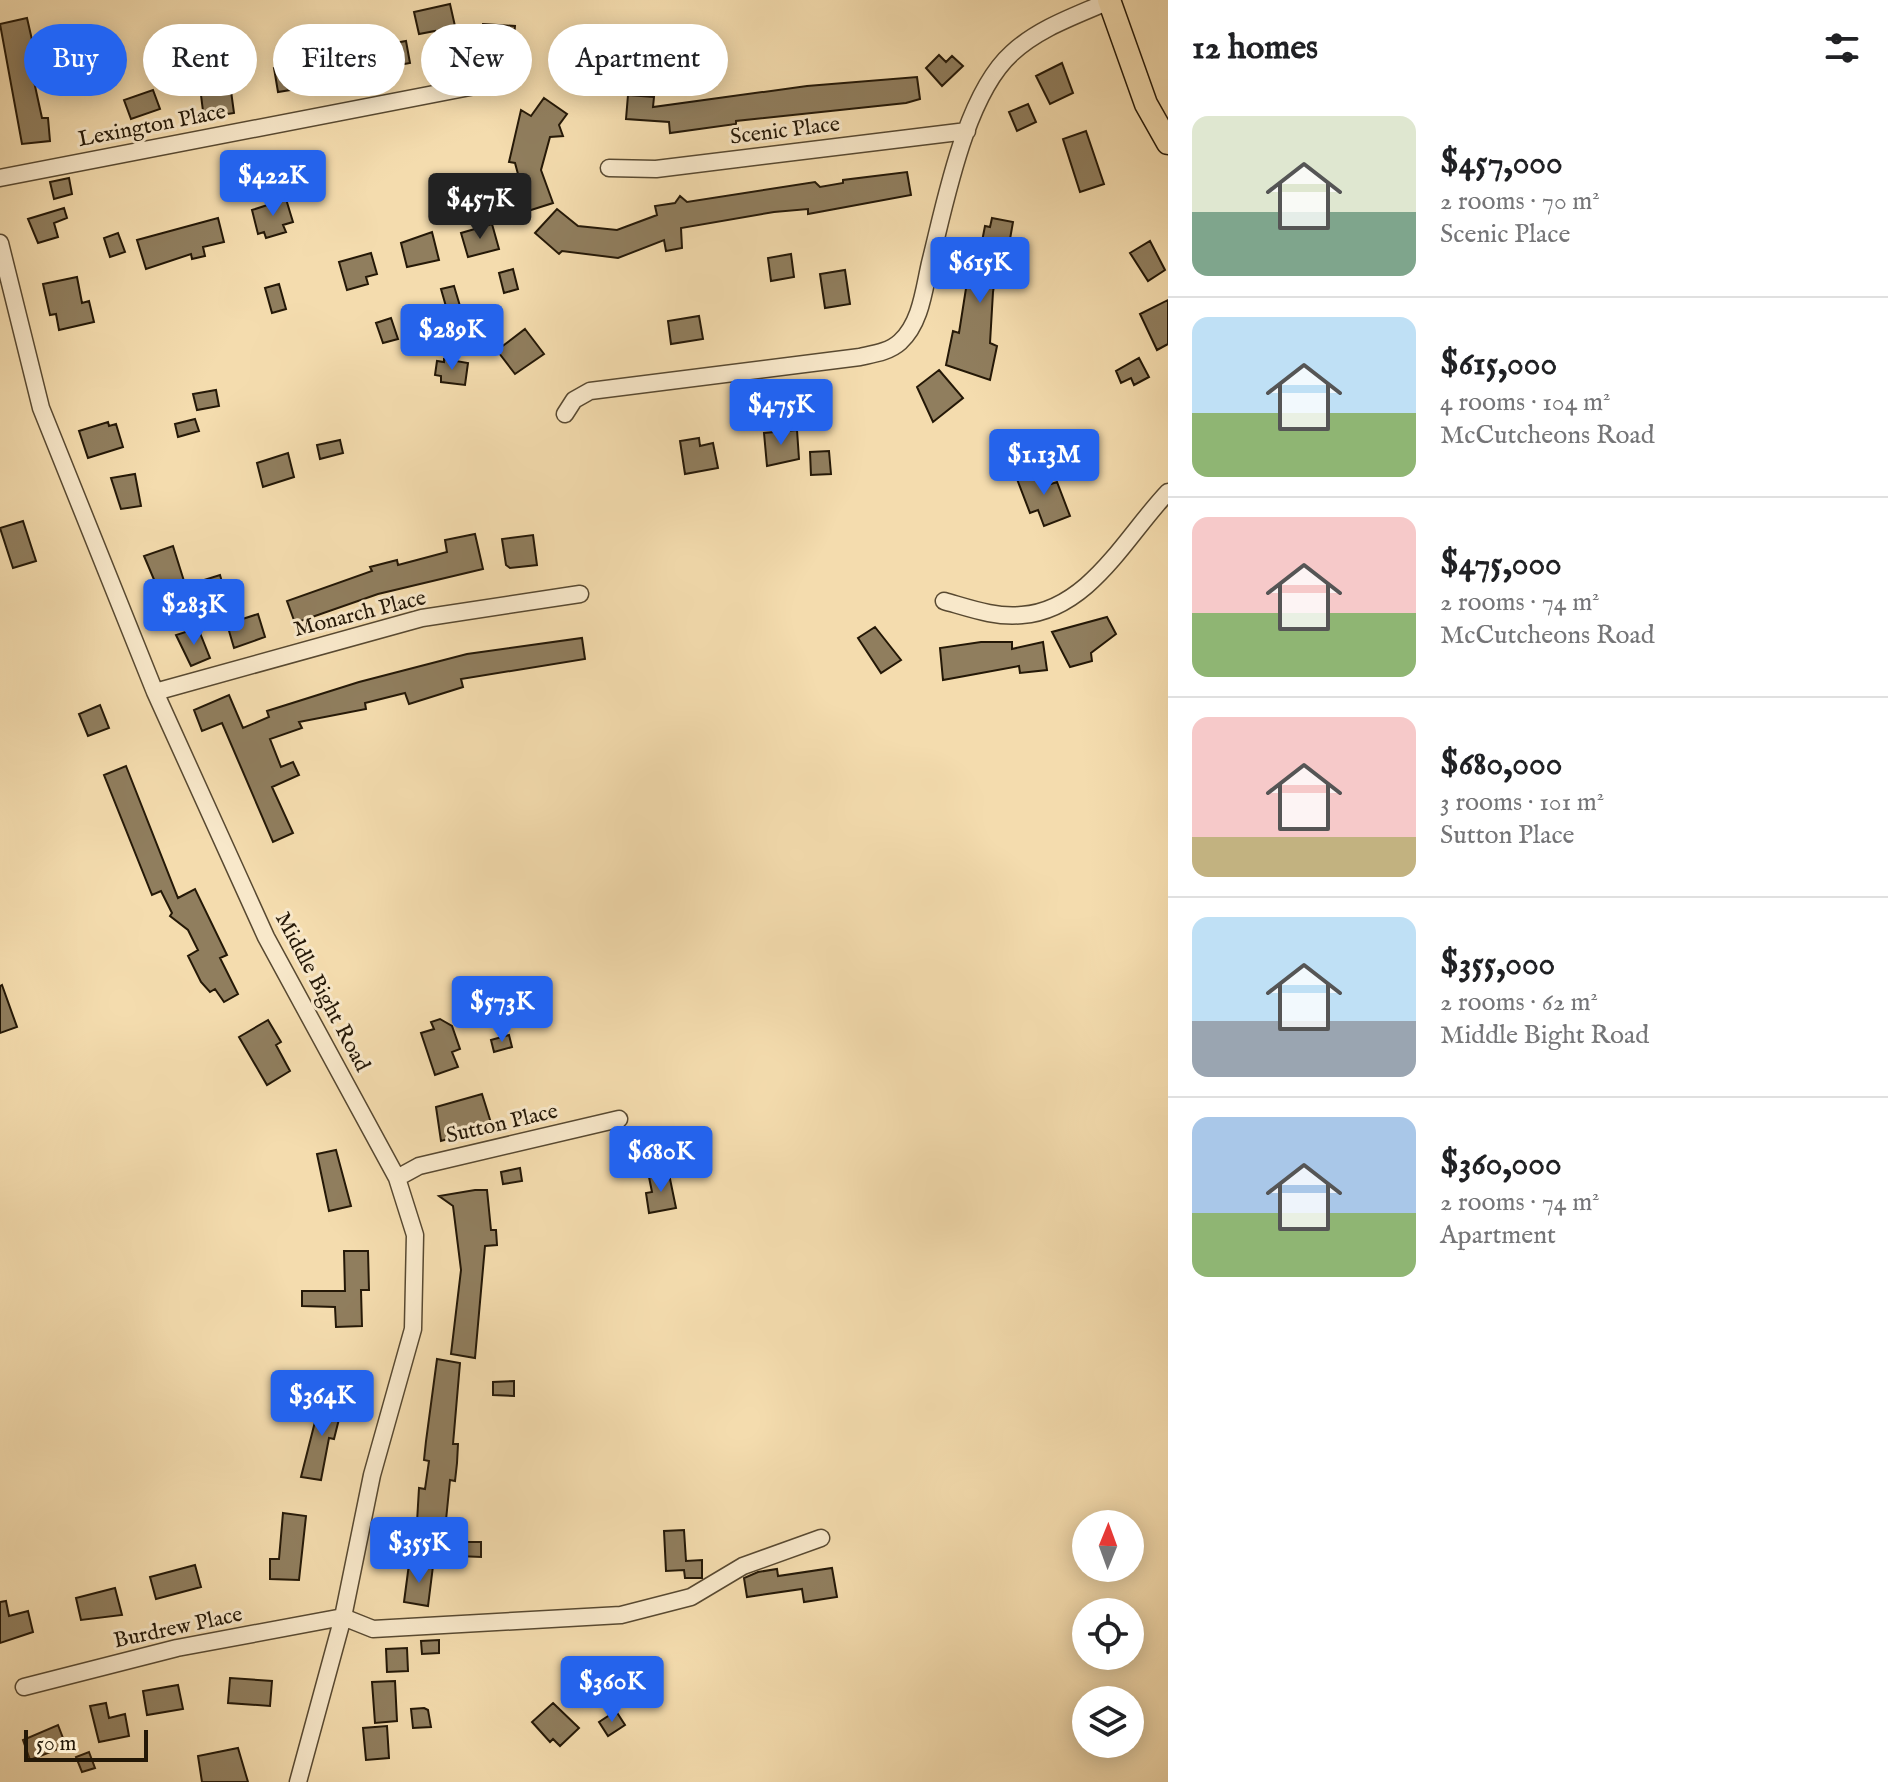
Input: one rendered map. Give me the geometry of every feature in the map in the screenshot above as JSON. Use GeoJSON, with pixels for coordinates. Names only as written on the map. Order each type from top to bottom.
{"type":"FeatureCollection","features":[{"type":"Feature","properties":{"kind":"main road"},"geometry":{"type":"LineString","coordinates":[[1109,1],[1146,104],[1168,143]]}},
{"type":"Feature","properties":{"kind":"street"},"geometry":{"type":"LineString","coordinates":[[565,414],[574,400],[590,391],[860,357],[899,344],[919,310],[951,176],[967,131],[1010,55],[1042,31],[1109,1]]}},
{"type":"Feature","properties":{"kind":"street","name":"Lexington Place"},"geometry":{"type":"LineString","coordinates":[[0,178],[424,96]]}},
{"type":"Feature","properties":{"kind":"street","name":"Scenic Place"},"geometry":{"type":"LineString","coordinates":[[609,168],[656,169],[967,131]]}},
{"type":"Feature","properties":{"kind":"street","name":"Middle Bight Road"},"geometry":{"type":"LineString","coordinates":[[0,243],[41,408],[155,692],[266,937],[397,1178],[415,1235],[413,1329],[372,1475],[343,1617],[298,1782]]}},
{"type":"Feature","properties":{"kind":"street"},"geometry":{"type":"LineString","coordinates":[[944,601],[991,613],[1021,616],[1064,602],[1084,589],[1168,492]]}},
{"type":"Feature","properties":{"kind":"street","name":"Monarch Place"},"geometry":{"type":"LineString","coordinates":[[155,692],[422,618],[580,594]]}},
{"type":"Feature","properties":{"kind":"street","name":"Sutton Place"},"geometry":{"type":"LineString","coordinates":[[397,1178],[419,1166],[619,1119]]}},
{"type":"Feature","properties":{"kind":"street"},"geometry":{"type":"LineString","coordinates":[[343,1617],[373,1629],[621,1615],[691,1597],[743,1566],[821,1538]]}},
{"type":"Feature","properties":{"kind":"street","name":"Burdrew Place"},"geometry":{"type":"LineString","coordinates":[[24,1687],[177,1648],[343,1617]]}},
{"type":"Feature","properties":{"kind":"building"},"geometry":{"type":"Polygon","coordinates":[[[450,4],[455,24],[421,24],[419,34],[414,12],[450,4]]]}},
{"type":"Feature","properties":{"kind":"building"},"geometry":{"type":"Polygon","coordinates":[[[27,18],[28,24],[24,24],[24,96],[37,96],[42,118],[48,118],[50,141],[22,144],[0,24],[27,18]]]}},
{"type":"Feature","properties":{"kind":"building"},"geometry":{"type":"Polygon","coordinates":[[[405,41],[410,63],[405,64],[405,41]]]}},
{"type":"Feature","properties":{"kind":"building"},"geometry":{"type":"Polygon","coordinates":[[[939,55],[946,62],[952,56],[963,66],[942,86],[926,68],[939,55]]]}},
{"type":"Feature","properties":{"kind":"building"},"geometry":{"type":"Polygon","coordinates":[[[1062,63],[1073,93],[1050,104],[1036,76],[1062,63]]]}},
{"type":"Feature","properties":{"kind":"building"},"geometry":{"type":"Polygon","coordinates":[[[917,77],[920,99],[736,121],[736,124],[670,133],[669,122],[626,119],[628,96],[654,97],[653,107],[807,86],[917,77]]]}},
{"type":"Feature","properties":{"kind":"building"},"geometry":{"type":"Polygon","coordinates":[[[143,93],[143,96],[155,96],[160,109],[131,119],[124,100],[143,93]]]}},
{"type":"Feature","properties":{"kind":"building"},"geometry":{"type":"Polygon","coordinates":[[[201,96],[232,96],[234,113],[209,117],[208,111],[203,111],[201,96]]]}},
{"type":"Feature","properties":{"kind":"building"},"geometry":{"type":"Polygon","coordinates":[[[544,98],[567,114],[559,125],[563,136],[550,137],[541,170],[553,203],[528,211],[515,163],[509,162],[521,110],[531,116],[544,98]]]}},
{"type":"Feature","properties":{"kind":"building"},"geometry":{"type":"Polygon","coordinates":[[[1028,104],[1036,122],[1017,131],[1009,112],[1028,104]]]}},
{"type":"Feature","properties":{"kind":"building"},"geometry":{"type":"Polygon","coordinates":[[[1086,131],[1104,184],[1080,192],[1063,139],[1086,131]]]}},
{"type":"Feature","properties":{"kind":"building"},"geometry":{"type":"Polygon","coordinates":[[[907,172],[911,195],[808,214],[808,209],[774,212],[681,228],[682,248],[666,251],[664,240],[618,258],[562,251],[559,254],[535,233],[557,209],[578,226],[617,230],[657,215],[655,206],[675,203],[680,196],[687,202],[815,182],[820,187],[843,183],[843,180],[907,172]]]}},
{"type":"Feature","properties":{"kind":"building"},"geometry":{"type":"Polygon","coordinates":[[[69,178],[72,194],[54,199],[50,182],[69,178]]]}},
{"type":"Feature","properties":{"kind":"building"},"geometry":{"type":"Polygon","coordinates":[[[286,199],[293,222],[283,225],[286,232],[266,238],[264,232],[258,234],[252,210],[286,199]]]}},
{"type":"Feature","properties":{"kind":"building"},"geometry":{"type":"Polygon","coordinates":[[[64,208],[67,218],[54,223],[58,237],[38,243],[28,219],[64,208]]]}},
{"type":"Feature","properties":{"kind":"building"},"geometry":{"type":"Polygon","coordinates":[[[218,218],[224,242],[203,247],[205,256],[192,259],[191,254],[146,269],[137,240],[218,218]]]}},
{"type":"Feature","properties":{"kind":"building"},"geometry":{"type":"Polygon","coordinates":[[[992,218],[1013,222],[1006,262],[998,260],[993,292],[990,343],[997,346],[990,380],[946,365],[953,331],[959,333],[970,263],[978,262],[985,226],[990,227],[992,218]]]}},
{"type":"Feature","properties":{"kind":"building"},"geometry":{"type":"Polygon","coordinates":[[[492,224],[499,249],[468,257],[461,233],[492,224]]]}},
{"type":"Feature","properties":{"kind":"building"},"geometry":{"type":"Polygon","coordinates":[[[432,232],[439,260],[407,267],[401,243],[432,232]]]}},
{"type":"Feature","properties":{"kind":"building"},"geometry":{"type":"Polygon","coordinates":[[[118,233],[125,252],[110,257],[104,238],[118,233]]]}},
{"type":"Feature","properties":{"kind":"building"},"geometry":{"type":"Polygon","coordinates":[[[1150,241],[1165,270],[1148,281],[1130,253],[1150,241]]]}},
{"type":"Feature","properties":{"kind":"building"},"geometry":{"type":"Polygon","coordinates":[[[371,253],[377,274],[366,277],[368,284],[347,290],[339,262],[371,253]]]}},
{"type":"Feature","properties":{"kind":"building"},"geometry":{"type":"Polygon","coordinates":[[[791,254],[794,277],[771,281],[768,258],[791,254]]]}},
{"type":"Feature","properties":{"kind":"building"},"geometry":{"type":"Polygon","coordinates":[[[513,269],[518,289],[504,293],[499,273],[513,269]]]}},
{"type":"Feature","properties":{"kind":"building"},"geometry":{"type":"Polygon","coordinates":[[[845,270],[850,304],[825,308],[820,274],[845,270]]]}},
{"type":"Feature","properties":{"kind":"building"},"geometry":{"type":"Polygon","coordinates":[[[77,277],[82,303],[89,301],[94,322],[59,330],[56,314],[50,315],[43,284],[77,277]]]}},
{"type":"Feature","properties":{"kind":"building"},"geometry":{"type":"Polygon","coordinates":[[[279,284],[286,309],[272,313],[265,288],[279,284]]]}},
{"type":"Feature","properties":{"kind":"building"},"geometry":{"type":"Polygon","coordinates":[[[454,286],[460,306],[447,310],[441,289],[454,286]]]}},
{"type":"Feature","properties":{"kind":"building"},"geometry":{"type":"Polygon","coordinates":[[[1168,300],[1168,344],[1157,350],[1140,314],[1168,300]]]}},
{"type":"Feature","properties":{"kind":"building"},"geometry":{"type":"Polygon","coordinates":[[[699,316],[703,339],[671,344],[668,321],[699,316]]]}},
{"type":"Feature","properties":{"kind":"building"},"geometry":{"type":"Polygon","coordinates":[[[391,318],[398,339],[383,343],[376,323],[391,318]]]}},
{"type":"Feature","properties":{"kind":"building"},"geometry":{"type":"Polygon","coordinates":[[[525,329],[544,354],[515,374],[499,353],[500,348],[525,329]]]}},
{"type":"Feature","properties":{"kind":"building"},"geometry":{"type":"Polygon","coordinates":[[[1139,358],[1149,377],[1134,385],[1131,378],[1121,383],[1116,371],[1139,358]]]}},
{"type":"Feature","properties":{"kind":"building"},"geometry":{"type":"Polygon","coordinates":[[[444,359],[468,363],[465,385],[441,382],[441,376],[435,375],[437,361],[444,362],[444,359]]]}},
{"type":"Feature","properties":{"kind":"building"},"geometry":{"type":"Polygon","coordinates":[[[939,370],[963,398],[933,422],[917,387],[939,370]]]}},
{"type":"Feature","properties":{"kind":"building"},"geometry":{"type":"Polygon","coordinates":[[[216,390],[219,406],[197,410],[193,394],[216,390]]]}},
{"type":"Feature","properties":{"kind":"building"},"geometry":{"type":"Polygon","coordinates":[[[195,419],[199,431],[178,437],[175,424],[195,419]]]}},
{"type":"Feature","properties":{"kind":"building"},"geometry":{"type":"Polygon","coordinates":[[[108,422],[109,426],[116,424],[123,447],[88,458],[79,431],[108,422]]]}},
{"type":"Feature","properties":{"kind":"building"},"geometry":{"type":"Polygon","coordinates":[[[797,430],[799,459],[767,466],[764,433],[797,430]]]}},
{"type":"Feature","properties":{"kind":"building"},"geometry":{"type":"Polygon","coordinates":[[[699,438],[700,446],[713,443],[718,468],[685,474],[680,441],[699,438]]]}},
{"type":"Feature","properties":{"kind":"building"},"geometry":{"type":"Polygon","coordinates":[[[340,440],[343,453],[320,459],[317,445],[340,440]]]}},
{"type":"Feature","properties":{"kind":"building"},"geometry":{"type":"Polygon","coordinates":[[[829,451],[831,474],[811,475],[810,452],[829,451]]]}},
{"type":"Feature","properties":{"kind":"building"},"geometry":{"type":"Polygon","coordinates":[[[288,453],[294,477],[263,487],[257,463],[288,453]]]}},
{"type":"Feature","properties":{"kind":"building"},"geometry":{"type":"Polygon","coordinates":[[[1045,468],[1051,484],[1057,482],[1070,516],[1044,526],[1038,510],[1030,513],[1017,479],[1045,468]]]}},
{"type":"Feature","properties":{"kind":"building"},"geometry":{"type":"Polygon","coordinates":[[[135,474],[141,506],[121,509],[111,478],[135,474]]]}},
{"type":"Feature","properties":{"kind":"building"},"geometry":{"type":"Polygon","coordinates":[[[23,521],[36,561],[13,568],[0,528],[23,521]]]}},
{"type":"Feature","properties":{"kind":"building"},"geometry":{"type":"Polygon","coordinates":[[[475,534],[483,569],[378,594],[295,623],[287,601],[372,571],[370,567],[397,560],[398,565],[447,552],[445,540],[475,534]]]}},
{"type":"Feature","properties":{"kind":"building"},"geometry":{"type":"Polygon","coordinates":[[[533,535],[537,565],[510,568],[506,565],[502,539],[533,535]]]}},
{"type":"Feature","properties":{"kind":"building"},"geometry":{"type":"Polygon","coordinates":[[[173,546],[184,581],[158,589],[144,556],[173,546]]]}},
{"type":"Feature","properties":{"kind":"building"},"geometry":{"type":"Polygon","coordinates":[[[220,575],[224,589],[203,596],[198,582],[220,575]]]}},
{"type":"Feature","properties":{"kind":"building"},"geometry":{"type":"Polygon","coordinates":[[[258,614],[265,637],[234,648],[227,624],[258,614]]]}},
{"type":"Feature","properties":{"kind":"building"},"geometry":{"type":"Polygon","coordinates":[[[1107,617],[1116,634],[1091,653],[1092,661],[1070,667],[1052,632],[1107,617]]]}},
{"type":"Feature","properties":{"kind":"building"},"geometry":{"type":"Polygon","coordinates":[[[875,627],[901,660],[881,673],[858,638],[875,627]]]}},
{"type":"Feature","properties":{"kind":"building"},"geometry":{"type":"Polygon","coordinates":[[[198,628],[210,658],[191,666],[176,635],[198,628]]]}},
{"type":"Feature","properties":{"kind":"building"},"geometry":{"type":"Polygon","coordinates":[[[582,638],[585,659],[461,679],[463,687],[409,704],[405,693],[365,703],[366,709],[299,722],[302,728],[270,739],[281,767],[293,762],[299,775],[272,787],[293,833],[273,842],[222,723],[202,731],[194,710],[229,695],[243,728],[269,717],[267,711],[359,682],[467,654],[582,638]]]}},
{"type":"Feature","properties":{"kind":"building"},"geometry":{"type":"Polygon","coordinates":[[[981,642],[1012,642],[1012,649],[1043,642],[1047,670],[1020,673],[1019,666],[943,680],[940,648],[981,642]]]}},
{"type":"Feature","properties":{"kind":"building"},"geometry":{"type":"Polygon","coordinates":[[[100,705],[109,728],[88,736],[79,714],[100,705]]]}},
{"type":"Feature","properties":{"kind":"building"},"geometry":{"type":"Polygon","coordinates":[[[126,766],[178,898],[195,889],[227,955],[220,958],[238,994],[224,1002],[215,989],[210,992],[201,982],[188,956],[198,950],[188,930],[170,916],[172,913],[161,891],[152,895],[104,775],[126,766]]]}},
{"type":"Feature","properties":{"kind":"building"},"geometry":{"type":"Polygon","coordinates":[[[0,986],[17,1027],[0,1033],[0,986]]]}},
{"type":"Feature","properties":{"kind":"building"},"geometry":{"type":"Polygon","coordinates":[[[440,1019],[452,1026],[460,1049],[452,1052],[458,1067],[435,1075],[421,1033],[434,1029],[431,1022],[440,1019]]]}},
{"type":"Feature","properties":{"kind":"building"},"geometry":{"type":"Polygon","coordinates":[[[268,1020],[281,1042],[276,1045],[290,1071],[267,1085],[239,1037],[268,1020]]]}},
{"type":"Feature","properties":{"kind":"building"},"geometry":{"type":"Polygon","coordinates":[[[509,1035],[512,1047],[494,1052],[491,1040],[509,1035]]]}},
{"type":"Feature","properties":{"kind":"building"},"geometry":{"type":"Polygon","coordinates":[[[482,1094],[492,1126],[441,1141],[436,1107],[482,1094]]]}},
{"type":"Feature","properties":{"kind":"building"},"geometry":{"type":"Polygon","coordinates":[[[336,1150],[351,1206],[329,1211],[317,1154],[336,1150]]]}},
{"type":"Feature","properties":{"kind":"building"},"geometry":{"type":"Polygon","coordinates":[[[520,1168],[522,1181],[503,1184],[501,1172],[520,1168]]]}},
{"type":"Feature","properties":{"kind":"building"},"geometry":{"type":"Polygon","coordinates":[[[669,1174],[676,1208],[649,1213],[646,1193],[652,1192],[649,1177],[669,1174]]]}},
{"type":"Feature","properties":{"kind":"building"},"geometry":{"type":"Polygon","coordinates":[[[487,1190],[491,1230],[496,1230],[497,1245],[485,1246],[475,1358],[451,1354],[461,1270],[453,1206],[439,1196],[487,1190]]]}},
{"type":"Feature","properties":{"kind":"building"},"geometry":{"type":"Polygon","coordinates":[[[344,1251],[368,1251],[369,1290],[361,1290],[362,1326],[336,1327],[335,1307],[302,1306],[302,1291],[345,1291],[344,1251]]]}},
{"type":"Feature","properties":{"kind":"building"},"geometry":{"type":"Polygon","coordinates":[[[437,1359],[460,1363],[453,1444],[458,1444],[455,1481],[450,1480],[446,1520],[417,1522],[419,1488],[425,1489],[429,1461],[424,1460],[437,1359]]]}},
{"type":"Feature","properties":{"kind":"building"},"geometry":{"type":"Polygon","coordinates":[[[514,1381],[514,1396],[493,1395],[493,1382],[514,1381]]]}},
{"type":"Feature","properties":{"kind":"building"},"geometry":{"type":"Polygon","coordinates":[[[321,1398],[343,1403],[334,1439],[329,1438],[321,1480],[301,1477],[321,1398]]]}},
{"type":"Feature","properties":{"kind":"building"},"geometry":{"type":"Polygon","coordinates":[[[283,1513],[306,1516],[299,1580],[270,1579],[270,1559],[279,1559],[283,1513]]]}},
{"type":"Feature","properties":{"kind":"building"},"geometry":{"type":"Polygon","coordinates":[[[684,1530],[686,1561],[702,1560],[702,1578],[685,1578],[684,1570],[666,1571],[664,1531],[684,1530]]]}},
{"type":"Feature","properties":{"kind":"building"},"geometry":{"type":"Polygon","coordinates":[[[458,1542],[481,1542],[481,1557],[458,1556],[458,1542]]]}},
{"type":"Feature","properties":{"kind":"building"},"geometry":{"type":"Polygon","coordinates":[[[409,1564],[433,1566],[428,1606],[404,1602],[409,1564]]]}},
{"type":"Feature","properties":{"kind":"building"},"geometry":{"type":"Polygon","coordinates":[[[195,1565],[201,1587],[156,1599],[150,1577],[195,1565]]]}},
{"type":"Feature","properties":{"kind":"building"},"geometry":{"type":"Polygon","coordinates":[[[832,1568],[837,1597],[804,1602],[802,1589],[747,1597],[744,1578],[758,1572],[777,1569],[778,1576],[832,1568]]]}},
{"type":"Feature","properties":{"kind":"building"},"geometry":{"type":"Polygon","coordinates":[[[115,1588],[122,1615],[81,1620],[76,1598],[115,1588]]]}},
{"type":"Feature","properties":{"kind":"building"},"geometry":{"type":"Polygon","coordinates":[[[6,1601],[9,1616],[28,1611],[33,1632],[0,1643],[0,1602],[6,1601]]]}},
{"type":"Feature","properties":{"kind":"building"},"geometry":{"type":"Polygon","coordinates":[[[439,1640],[439,1653],[422,1654],[421,1641],[439,1640]]]}},
{"type":"Feature","properties":{"kind":"building"},"geometry":{"type":"Polygon","coordinates":[[[407,1648],[408,1671],[387,1672],[386,1649],[407,1648]]]}},
{"type":"Feature","properties":{"kind":"building"},"geometry":{"type":"Polygon","coordinates":[[[230,1678],[272,1681],[270,1706],[228,1703],[230,1678]]]}},
{"type":"Feature","properties":{"kind":"building"},"geometry":{"type":"Polygon","coordinates":[[[395,1681],[397,1721],[375,1723],[372,1682],[395,1681]]]}},
{"type":"Feature","properties":{"kind":"building"},"geometry":{"type":"Polygon","coordinates":[[[178,1685],[183,1709],[147,1715],[143,1691],[178,1685]]]}},
{"type":"Feature","properties":{"kind":"building"},"geometry":{"type":"Polygon","coordinates":[[[106,1703],[109,1718],[125,1714],[129,1736],[99,1742],[90,1706],[106,1703]]]}},
{"type":"Feature","properties":{"kind":"building"},"geometry":{"type":"Polygon","coordinates":[[[553,1703],[579,1728],[560,1746],[553,1739],[550,1742],[532,1722],[553,1703]]]}},
{"type":"Feature","properties":{"kind":"building"},"geometry":{"type":"Polygon","coordinates":[[[411,1709],[428,1710],[431,1727],[413,1728],[411,1709]]]}},
{"type":"Feature","properties":{"kind":"building"},"geometry":{"type":"Polygon","coordinates":[[[616,1711],[625,1725],[608,1736],[599,1722],[616,1711]]]}},
{"type":"Feature","properties":{"kind":"building"},"geometry":{"type":"Polygon","coordinates":[[[58,1725],[66,1746],[30,1760],[23,1740],[58,1725]]]}},
{"type":"Feature","properties":{"kind":"building"},"geometry":{"type":"Polygon","coordinates":[[[387,1726],[389,1758],[366,1760],[363,1728],[387,1726]]]}},
{"type":"Feature","properties":{"kind":"building"},"geometry":{"type":"Polygon","coordinates":[[[238,1748],[248,1782],[202,1782],[198,1756],[238,1748]]]}},
{"type":"Feature","properties":{"kind":"building"},"geometry":{"type":"Polygon","coordinates":[[[89,1752],[95,1768],[82,1772],[76,1757],[89,1752]]]}}]}
